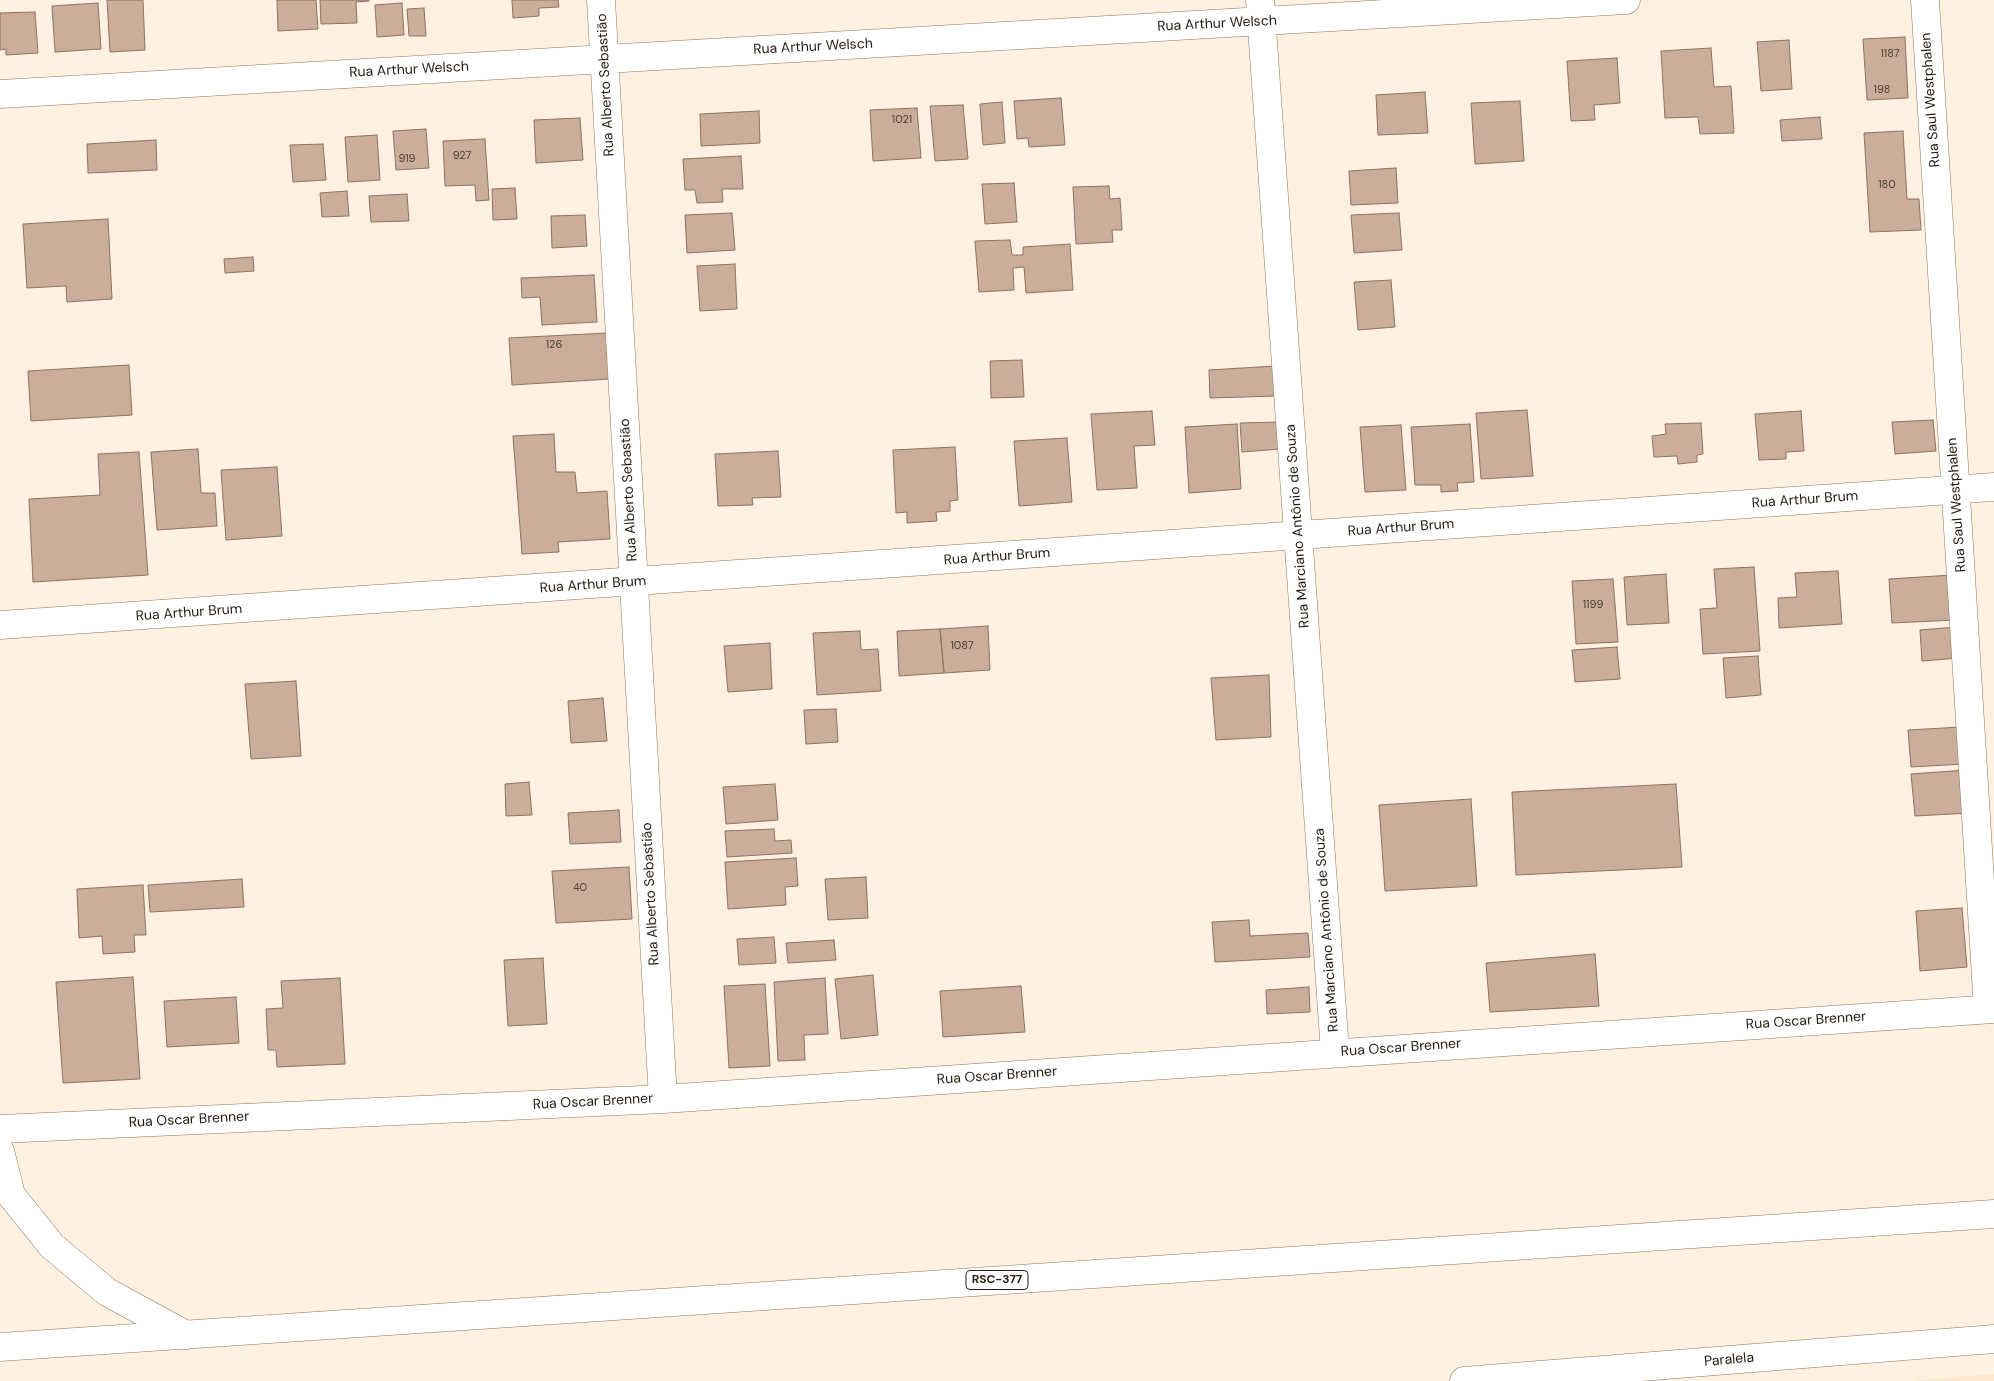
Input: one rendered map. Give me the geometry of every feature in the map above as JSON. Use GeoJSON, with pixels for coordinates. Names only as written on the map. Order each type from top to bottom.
{"type":"FeatureCollection","features":[{"type":"Feature","properties":{"kind":"street","name":"Rua Alberto Sebastião"},"geometry":{"type":"LineString","coordinates":[[601,0],[663,1099]]}},
{"type":"Feature","properties":{"kind":"street","name":"Rua Arthur Welsch"},"geometry":{"type":"LineString","coordinates":[[0,94],[605,59],[1261,10],[1626,0]]}},
{"type":"Feature","properties":{"kind":"street","name":"Rua Saul Westphalen"},"geometry":{"type":"LineString","coordinates":[[1925,0],[1991,1009]]}},
{"type":"Feature","properties":{"kind":"street","name":"Rua Marciano Antônio de Souza"},"geometry":{"type":"LineString","coordinates":[[1261,10],[1335,1052]]}},
{"type":"Feature","properties":{"kind":"street","name":"Rua Arthur Brum"},"geometry":{"type":"LineString","coordinates":[[0,625],[1994,487]]}},
{"type":"Feature","properties":{"kind":"street","name":"Rua Oscar Brenner"},"geometry":{"type":"LineString","coordinates":[[0,1129],[663,1099],[1991,1009]]}},
{"type":"Feature","properties":{"kind":"street"},"geometry":{"type":"LineString","coordinates":[[0,1151],[11,1195],[52,1246],[107,1292],[186,1335]]}},
{"type":"Feature","properties":{"kind":"street","name":"RSC-377"},"geometry":{"type":"LineString","coordinates":[[0,1347],[1994,1214]]}},
{"type":"Feature","properties":{"kind":"street","name":"Paralela"},"geometry":{"type":"LineString","coordinates":[[1464,1381],[1994,1339]]}},
{"type":"Feature","properties":{"kind":"shaded area"},"geometry":{"type":"Polygon","coordinates":[[[1994,1374],[1994,1381],[1909,1381],[1994,1374]]]}},
{"type":"Feature","properties":{"kind":"building"},"geometry":{"type":"Polygon","coordinates":[[[107,0],[143,0],[145,50],[110,52],[107,0]]]}},
{"type":"Feature","properties":{"kind":"building"},"geometry":{"type":"Polygon","coordinates":[[[277,0],[316,0],[318,29],[278,31],[277,0]]]}},
{"type":"Feature","properties":{"kind":"building"},"geometry":{"type":"Polygon","coordinates":[[[320,0],[369,1],[356,2],[357,23],[321,24],[320,0]]]}},
{"type":"Feature","properties":{"kind":"building"},"geometry":{"type":"Polygon","coordinates":[[[512,0],[558,0],[559,7],[539,8],[539,16],[513,18],[512,0]]]}},
{"type":"Feature","properties":{"kind":"building"},"geometry":{"type":"Polygon","coordinates":[[[98,3],[101,49],[55,52],[52,6],[98,3]]]}},
{"type":"Feature","properties":{"kind":"building"},"geometry":{"type":"Polygon","coordinates":[[[402,3],[404,35],[377,37],[375,5],[402,3]]]}},
{"type":"Feature","properties":{"kind":"building"},"geometry":{"type":"Polygon","coordinates":[[[424,8],[426,36],[409,36],[407,9],[424,8]]]}},
{"type":"Feature","properties":{"kind":"building"},"geometry":{"type":"Polygon","coordinates":[[[35,12],[38,53],[6,55],[6,49],[0,50],[0,13],[35,12]]]}},
{"type":"Feature","properties":{"kind":"building"},"geometry":{"type":"Polygon","coordinates":[[[1905,37],[1908,98],[1867,100],[1863,39],[1905,37]]]}},
{"type":"Feature","properties":{"kind":"building"},"geometry":{"type":"Polygon","coordinates":[[[1789,40],[1792,89],[1761,91],[1757,42],[1789,40]]]}},
{"type":"Feature","properties":{"kind":"building"},"geometry":{"type":"Polygon","coordinates":[[[1711,48],[1714,87],[1731,86],[1734,133],[1700,134],[1698,117],[1665,118],[1661,51],[1711,48]]]}},
{"type":"Feature","properties":{"kind":"building"},"geometry":{"type":"Polygon","coordinates":[[[1617,58],[1620,103],[1594,105],[1595,120],[1571,121],[1567,61],[1617,58]]]}},
{"type":"Feature","properties":{"kind":"building"},"geometry":{"type":"Polygon","coordinates":[[[1425,92],[1428,133],[1378,135],[1376,95],[1425,92]]]}},
{"type":"Feature","properties":{"kind":"building"},"geometry":{"type":"Polygon","coordinates":[[[1061,98],[1065,145],[1029,147],[1028,138],[1017,139],[1014,101],[1061,98]]]}},
{"type":"Feature","properties":{"kind":"building"},"geometry":{"type":"Polygon","coordinates":[[[1520,101],[1524,161],[1475,164],[1471,103],[1520,101]]]}},
{"type":"Feature","properties":{"kind":"building"},"geometry":{"type":"Polygon","coordinates":[[[1002,102],[1005,143],[983,145],[980,104],[1002,102]]]}},
{"type":"Feature","properties":{"kind":"building"},"geometry":{"type":"Polygon","coordinates":[[[963,105],[968,159],[935,161],[930,106],[963,105]]]}},
{"type":"Feature","properties":{"kind":"building"},"geometry":{"type":"Polygon","coordinates":[[[917,108],[921,158],[873,161],[870,110],[917,108]]]}},
{"type":"Feature","properties":{"kind":"building"},"geometry":{"type":"Polygon","coordinates":[[[759,111],[760,143],[701,146],[700,114],[759,111]]]}},
{"type":"Feature","properties":{"kind":"building"},"geometry":{"type":"Polygon","coordinates":[[[1820,117],[1822,139],[1782,141],[1780,120],[1820,117]]]}},
{"type":"Feature","properties":{"kind":"building"},"geometry":{"type":"Polygon","coordinates":[[[580,118],[583,160],[536,163],[534,120],[580,118]]]}},
{"type":"Feature","properties":{"kind":"building"},"geometry":{"type":"Polygon","coordinates":[[[426,129],[429,168],[396,170],[393,131],[426,129]]]}},
{"type":"Feature","properties":{"kind":"building"},"geometry":{"type":"Polygon","coordinates":[[[1903,131],[1907,199],[1919,199],[1921,230],[1870,232],[1864,133],[1903,131]]]}},
{"type":"Feature","properties":{"kind":"building"},"geometry":{"type":"Polygon","coordinates":[[[377,135],[380,180],[348,182],[345,137],[377,135]]]}},
{"type":"Feature","properties":{"kind":"building"},"geometry":{"type":"Polygon","coordinates":[[[485,139],[489,200],[476,201],[475,185],[445,186],[443,141],[485,139]]]}},
{"type":"Feature","properties":{"kind":"building"},"geometry":{"type":"Polygon","coordinates":[[[156,140],[157,170],[88,173],[87,144],[156,140]]]}},
{"type":"Feature","properties":{"kind":"building"},"geometry":{"type":"Polygon","coordinates":[[[323,144],[326,180],[293,182],[290,145],[323,144]]]}},
{"type":"Feature","properties":{"kind":"building"},"geometry":{"type":"Polygon","coordinates":[[[741,156],[743,189],[722,189],[723,202],[697,203],[695,190],[685,190],[683,159],[741,156]]]}},
{"type":"Feature","properties":{"kind":"building"},"geometry":{"type":"Polygon","coordinates":[[[1396,168],[1398,203],[1351,205],[1349,171],[1396,168]]]}},
{"type":"Feature","properties":{"kind":"building"},"geometry":{"type":"Polygon","coordinates":[[[1014,183],[1017,222],[985,224],[982,184],[1014,183]]]}},
{"type":"Feature","properties":{"kind":"building"},"geometry":{"type":"Polygon","coordinates":[[[1109,186],[1110,199],[1120,198],[1122,230],[1112,230],[1113,242],[1076,244],[1073,187],[1109,186]]]}},
{"type":"Feature","properties":{"kind":"building"},"geometry":{"type":"Polygon","coordinates":[[[515,188],[517,219],[493,220],[492,189],[515,188]]]}},
{"type":"Feature","properties":{"kind":"building"},"geometry":{"type":"Polygon","coordinates":[[[347,191],[349,216],[322,217],[320,193],[347,191]]]}},
{"type":"Feature","properties":{"kind":"building"},"geometry":{"type":"Polygon","coordinates":[[[407,194],[409,221],[371,222],[369,196],[407,194]]]}},
{"type":"Feature","properties":{"kind":"building"},"geometry":{"type":"Polygon","coordinates":[[[732,213],[735,250],[687,253],[685,215],[732,213]]]}},
{"type":"Feature","properties":{"kind":"building"},"geometry":{"type":"Polygon","coordinates":[[[1399,213],[1402,250],[1354,253],[1351,215],[1399,213]]]}},
{"type":"Feature","properties":{"kind":"building"},"geometry":{"type":"Polygon","coordinates":[[[585,215],[587,246],[552,248],[551,216],[585,215]]]}},
{"type":"Feature","properties":{"kind":"building"},"geometry":{"type":"Polygon","coordinates":[[[108,219],[112,299],[67,302],[66,286],[27,288],[23,224],[108,219]]]}},
{"type":"Feature","properties":{"kind":"building"},"geometry":{"type":"Polygon","coordinates":[[[1010,240],[1012,255],[1023,255],[1023,247],[1070,244],[1073,290],[1026,293],[1024,267],[1013,268],[1014,290],[979,292],[975,241],[1010,240]]]}},
{"type":"Feature","properties":{"kind":"building"},"geometry":{"type":"Polygon","coordinates":[[[253,257],[254,271],[225,273],[224,259],[253,257]]]}},
{"type":"Feature","properties":{"kind":"building"},"geometry":{"type":"Polygon","coordinates":[[[735,264],[737,309],[700,311],[697,266],[735,264]]]}},
{"type":"Feature","properties":{"kind":"building"},"geometry":{"type":"Polygon","coordinates":[[[594,275],[597,322],[542,325],[540,297],[522,298],[521,278],[594,275]]]}},
{"type":"Feature","properties":{"kind":"building"},"geometry":{"type":"Polygon","coordinates":[[[1391,280],[1395,327],[1358,330],[1354,282],[1391,280]]]}},
{"type":"Feature","properties":{"kind":"building"},"geometry":{"type":"Polygon","coordinates":[[[607,333],[610,379],[512,385],[509,338],[607,333]]]}},
{"type":"Feature","properties":{"kind":"building"},"geometry":{"type":"Polygon","coordinates":[[[1022,360],[1024,397],[991,398],[990,361],[1022,360]]]}},
{"type":"Feature","properties":{"kind":"building"},"geometry":{"type":"Polygon","coordinates":[[[129,365],[132,415],[31,421],[28,371],[129,365]]]}},
{"type":"Feature","properties":{"kind":"building"},"geometry":{"type":"Polygon","coordinates":[[[1275,366],[1277,396],[1210,398],[1209,370],[1275,366]]]}},
{"type":"Feature","properties":{"kind":"building"},"geometry":{"type":"Polygon","coordinates":[[[1527,410],[1533,476],[1481,479],[1476,413],[1527,410]]]}},
{"type":"Feature","properties":{"kind":"building"},"geometry":{"type":"Polygon","coordinates":[[[1152,411],[1155,445],[1134,446],[1137,488],[1097,490],[1091,414],[1152,411]]]}},
{"type":"Feature","properties":{"kind":"building"},"geometry":{"type":"Polygon","coordinates":[[[1801,411],[1804,451],[1786,452],[1786,459],[1759,460],[1755,414],[1801,411]]]}},
{"type":"Feature","properties":{"kind":"building"},"geometry":{"type":"Polygon","coordinates":[[[1933,420],[1936,451],[1895,454],[1892,422],[1933,420]]]}},
{"type":"Feature","properties":{"kind":"building"},"geometry":{"type":"Polygon","coordinates":[[[1279,422],[1281,449],[1242,452],[1240,423],[1279,422]]]}},
{"type":"Feature","properties":{"kind":"building"},"geometry":{"type":"Polygon","coordinates":[[[1701,423],[1703,454],[1697,455],[1697,462],[1678,464],[1677,456],[1654,457],[1652,436],[1666,434],[1665,424],[1701,423]]]}},
{"type":"Feature","properties":{"kind":"building"},"geometry":{"type":"Polygon","coordinates":[[[1237,424],[1241,489],[1189,493],[1185,427],[1237,424]]]}},
{"type":"Feature","properties":{"kind":"building"},"geometry":{"type":"Polygon","coordinates":[[[1470,424],[1474,482],[1457,483],[1458,491],[1441,492],[1441,485],[1415,485],[1411,427],[1470,424]]]}},
{"type":"Feature","properties":{"kind":"building"},"geometry":{"type":"Polygon","coordinates":[[[1401,425],[1406,490],[1365,492],[1360,427],[1401,425]]]}},
{"type":"Feature","properties":{"kind":"building"},"geometry":{"type":"Polygon","coordinates":[[[554,434],[556,472],[575,472],[577,493],[607,491],[610,539],[558,542],[559,552],[522,554],[513,436],[554,434]]]}},
{"type":"Feature","properties":{"kind":"building"},"geometry":{"type":"Polygon","coordinates":[[[1067,438],[1072,502],[1019,506],[1014,441],[1067,438]]]}},
{"type":"Feature","properties":{"kind":"building"},"geometry":{"type":"Polygon","coordinates":[[[955,447],[958,500],[950,501],[950,511],[936,512],[937,521],[907,523],[907,512],[896,513],[893,450],[955,447]]]}},
{"type":"Feature","properties":{"kind":"building"},"geometry":{"type":"Polygon","coordinates":[[[198,449],[201,493],[215,493],[217,526],[157,530],[151,452],[198,449]]]}},
{"type":"Feature","properties":{"kind":"building"},"geometry":{"type":"Polygon","coordinates":[[[778,451],[781,497],[752,498],[753,505],[718,506],[715,454],[778,451]]]}},
{"type":"Feature","properties":{"kind":"building"},"geometry":{"type":"Polygon","coordinates":[[[139,452],[148,575],[33,582],[29,499],[100,495],[98,454],[139,452]]]}},
{"type":"Feature","properties":{"kind":"building"},"geometry":{"type":"Polygon","coordinates":[[[277,467],[282,536],[226,540],[221,470],[277,467]]]}},
{"type":"Feature","properties":{"kind":"building"},"geometry":{"type":"Polygon","coordinates":[[[1754,567],[1760,651],[1703,654],[1700,609],[1717,608],[1714,569],[1754,567]]]}},
{"type":"Feature","properties":{"kind":"building"},"geometry":{"type":"Polygon","coordinates":[[[1838,571],[1842,624],[1779,628],[1778,598],[1797,597],[1795,573],[1838,571]]]}},
{"type":"Feature","properties":{"kind":"building"},"geometry":{"type":"Polygon","coordinates":[[[1666,574],[1669,623],[1627,625],[1624,577],[1666,574]]]}},
{"type":"Feature","properties":{"kind":"building"},"geometry":{"type":"Polygon","coordinates":[[[1952,575],[1956,620],[1892,623],[1889,579],[1952,575]]]}},
{"type":"Feature","properties":{"kind":"building"},"geometry":{"type":"Polygon","coordinates":[[[1613,579],[1618,642],[1576,644],[1572,581],[1613,579]]]}},
{"type":"Feature","properties":{"kind":"building"},"geometry":{"type":"Polygon","coordinates":[[[988,626],[990,670],[944,673],[940,629],[988,626]]]}},
{"type":"Feature","properties":{"kind":"building"},"geometry":{"type":"Polygon","coordinates":[[[1957,627],[1959,658],[1922,661],[1920,630],[1957,627]]]}},
{"type":"Feature","properties":{"kind":"building"},"geometry":{"type":"Polygon","coordinates":[[[940,629],[944,673],[899,676],[897,631],[940,629]]]}},
{"type":"Feature","properties":{"kind":"building"},"geometry":{"type":"Polygon","coordinates":[[[860,631],[861,650],[878,649],[881,691],[817,695],[813,633],[860,631]]]}},
{"type":"Feature","properties":{"kind":"building"},"geometry":{"type":"Polygon","coordinates":[[[770,643],[772,689],[728,692],[724,646],[770,643]]]}},
{"type":"Feature","properties":{"kind":"building"},"geometry":{"type":"Polygon","coordinates":[[[1617,647],[1620,679],[1575,682],[1572,650],[1617,647]]]}},
{"type":"Feature","properties":{"kind":"building"},"geometry":{"type":"Polygon","coordinates":[[[1758,656],[1761,695],[1726,698],[1723,658],[1758,656]]]}},
{"type":"Feature","properties":{"kind":"building"},"geometry":{"type":"Polygon","coordinates":[[[1269,675],[1271,737],[1216,740],[1211,678],[1269,675]]]}},
{"type":"Feature","properties":{"kind":"building"},"geometry":{"type":"Polygon","coordinates":[[[296,681],[301,756],[251,759],[245,684],[296,681]]]}},
{"type":"Feature","properties":{"kind":"building"},"geometry":{"type":"Polygon","coordinates":[[[603,698],[607,741],[571,743],[568,701],[603,698]]]}},
{"type":"Feature","properties":{"kind":"building"},"geometry":{"type":"Polygon","coordinates":[[[836,709],[838,742],[806,744],[804,710],[836,709]]]}},
{"type":"Feature","properties":{"kind":"building"},"geometry":{"type":"Polygon","coordinates":[[[1961,727],[1964,764],[1911,767],[1908,730],[1961,727]]]}},
{"type":"Feature","properties":{"kind":"building"},"geometry":{"type":"Polygon","coordinates":[[[1966,770],[1970,813],[1915,816],[1911,774],[1966,770]]]}},
{"type":"Feature","properties":{"kind":"building"},"geometry":{"type":"Polygon","coordinates":[[[529,782],[532,815],[506,816],[505,784],[529,782]]]}},
{"type":"Feature","properties":{"kind":"building"},"geometry":{"type":"Polygon","coordinates":[[[775,784],[778,820],[726,824],[723,787],[775,784]]]}},
{"type":"Feature","properties":{"kind":"building"},"geometry":{"type":"Polygon","coordinates":[[[1676,784],[1682,867],[1516,875],[1512,792],[1676,784]]]}},
{"type":"Feature","properties":{"kind":"building"},"geometry":{"type":"Polygon","coordinates":[[[1471,799],[1477,886],[1385,891],[1379,805],[1471,799]]]}},
{"type":"Feature","properties":{"kind":"building"},"geometry":{"type":"Polygon","coordinates":[[[619,810],[621,842],[570,844],[568,813],[619,810]]]}},
{"type":"Feature","properties":{"kind":"building"},"geometry":{"type":"Polygon","coordinates":[[[774,829],[775,841],[791,840],[792,853],[727,857],[725,831],[774,829]]]}},
{"type":"Feature","properties":{"kind":"building"},"geometry":{"type":"Polygon","coordinates":[[[796,858],[798,886],[785,887],[786,905],[728,909],[725,862],[796,858]]]}},
{"type":"Feature","properties":{"kind":"building"},"geometry":{"type":"Polygon","coordinates":[[[629,867],[632,919],[556,923],[552,871],[629,867]]]}},
{"type":"Feature","properties":{"kind":"building"},"geometry":{"type":"Polygon","coordinates":[[[866,877],[868,918],[828,920],[825,879],[866,877]]]}},
{"type":"Feature","properties":{"kind":"building"},"geometry":{"type":"Polygon","coordinates":[[[242,879],[244,907],[150,912],[148,885],[242,879]]]}},
{"type":"Feature","properties":{"kind":"building"},"geometry":{"type":"Polygon","coordinates":[[[143,885],[146,935],[134,935],[135,952],[103,954],[102,936],[79,938],[77,889],[143,885]]]}},
{"type":"Feature","properties":{"kind":"building"},"geometry":{"type":"Polygon","coordinates":[[[1962,908],[1967,967],[1920,971],[1916,911],[1962,908]]]}},
{"type":"Feature","properties":{"kind":"building"},"geometry":{"type":"Polygon","coordinates":[[[1249,920],[1250,936],[1308,933],[1310,957],[1215,962],[1212,922],[1249,920]]]}},
{"type":"Feature","properties":{"kind":"building"},"geometry":{"type":"Polygon","coordinates":[[[774,937],[776,963],[739,965],[737,939],[774,937]]]}},
{"type":"Feature","properties":{"kind":"building"},"geometry":{"type":"Polygon","coordinates":[[[834,940],[836,960],[788,963],[786,943],[834,940]]]}},
{"type":"Feature","properties":{"kind":"building"},"geometry":{"type":"Polygon","coordinates":[[[1595,954],[1599,1006],[1490,1012],[1486,963],[1595,954]]]}},
{"type":"Feature","properties":{"kind":"building"},"geometry":{"type":"Polygon","coordinates":[[[543,958],[547,1024],[508,1026],[504,960],[543,958]]]}},
{"type":"Feature","properties":{"kind":"building"},"geometry":{"type":"Polygon","coordinates":[[[873,975],[878,1035],[841,1039],[835,979],[873,975]]]}},
{"type":"Feature","properties":{"kind":"building"},"geometry":{"type":"Polygon","coordinates":[[[133,977],[140,1079],[63,1083],[56,982],[133,977]]]}},
{"type":"Feature","properties":{"kind":"building"},"geometry":{"type":"Polygon","coordinates":[[[340,978],[345,1064],[277,1067],[276,1050],[268,1050],[266,1009],[283,1008],[281,981],[340,978]]]}},
{"type":"Feature","properties":{"kind":"building"},"geometry":{"type":"Polygon","coordinates":[[[825,978],[828,1034],[804,1035],[805,1060],[778,1061],[774,982],[825,978]]]}},
{"type":"Feature","properties":{"kind":"building"},"geometry":{"type":"Polygon","coordinates":[[[765,984],[770,1066],[729,1068],[724,986],[765,984]]]}},
{"type":"Feature","properties":{"kind":"building"},"geometry":{"type":"Polygon","coordinates":[[[1021,986],[1025,1032],[943,1037],[940,991],[1021,986]]]}},
{"type":"Feature","properties":{"kind":"building"},"geometry":{"type":"Polygon","coordinates":[[[1309,987],[1310,1012],[1267,1014],[1266,990],[1309,987]]]}},
{"type":"Feature","properties":{"kind":"building"},"geometry":{"type":"Polygon","coordinates":[[[236,997],[239,1043],[167,1047],[164,1001],[236,997]]]}}]}
